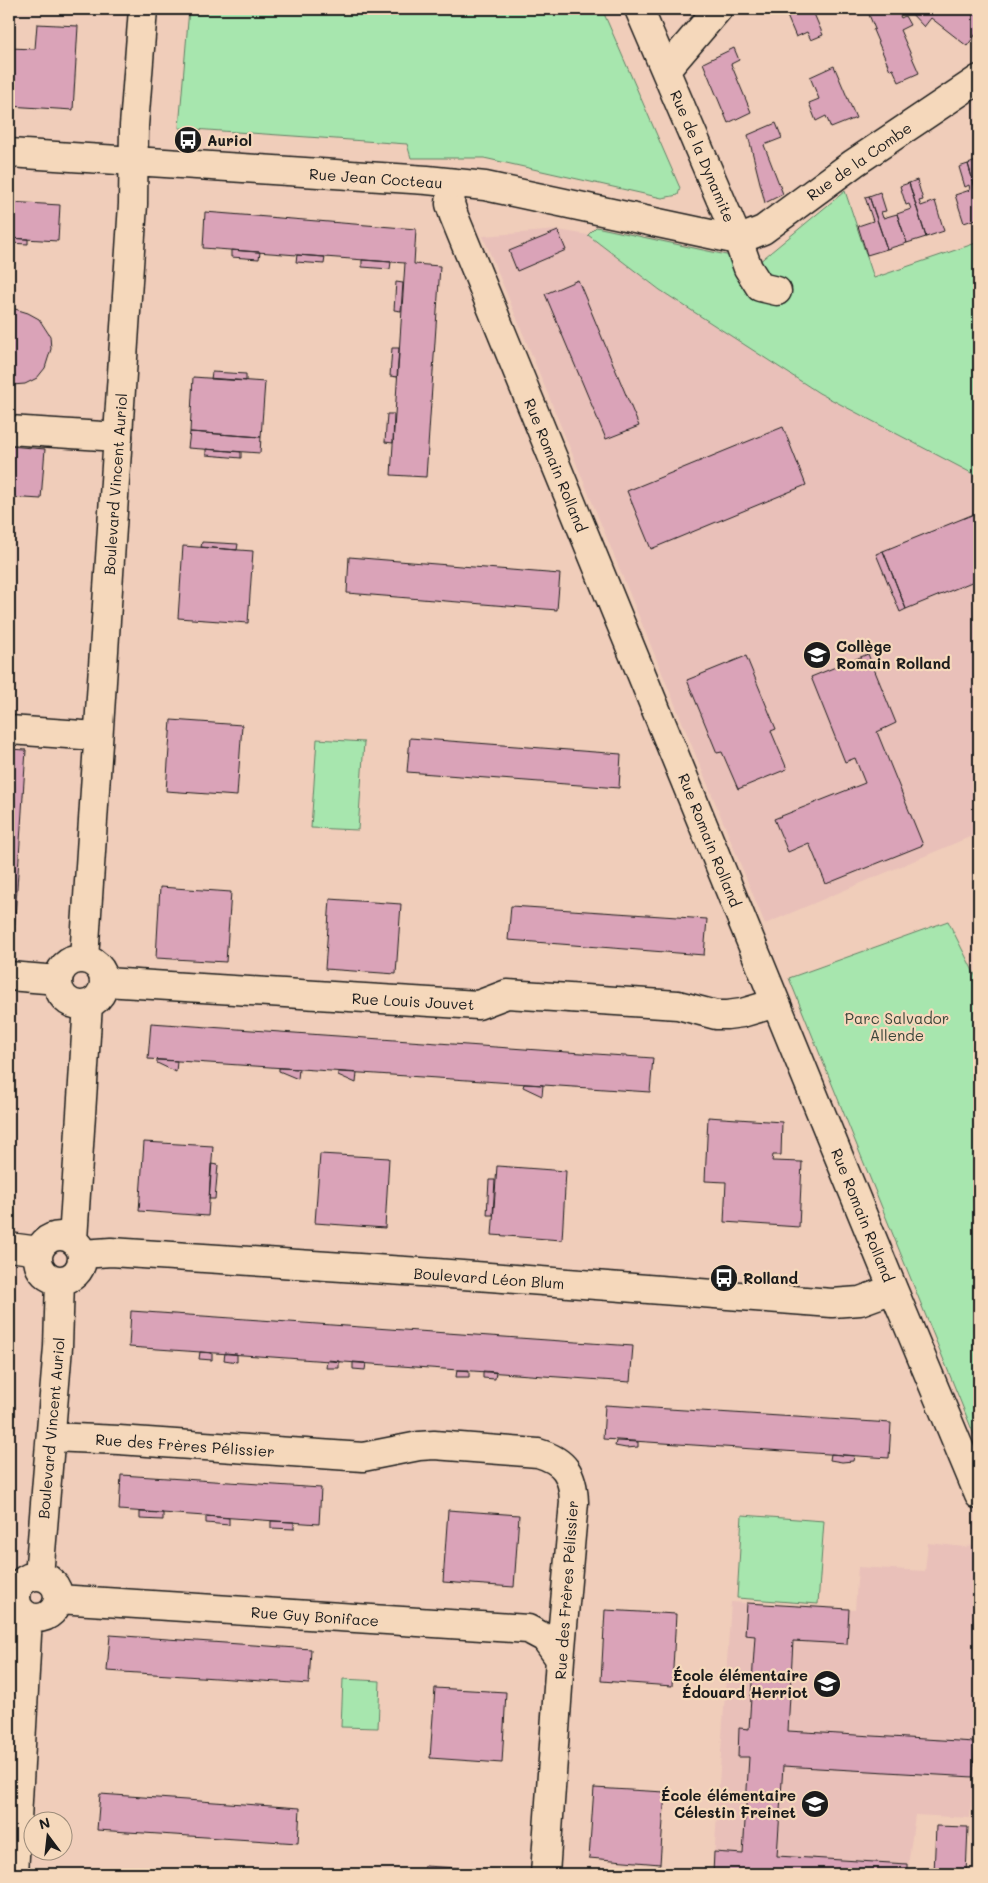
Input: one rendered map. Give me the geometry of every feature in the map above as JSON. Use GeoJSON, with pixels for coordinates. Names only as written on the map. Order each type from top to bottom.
{"type":"FeatureCollection","features":[{"type":"Feature","properties":{"kind":"street","name":"Boulevard Vincent Auriol"},"geometry":{"type":"LineString","coordinates":[[84,958],[133,204],[134,126],[143,9]]}},
{"type":"Feature","properties":{"kind":"street","name":"Rue de la Dynamite"},"geometry":{"type":"LineString","coordinates":[[639,9],[738,240],[748,268],[760,286],[777,292]]}},
{"type":"Feature","properties":{"kind":"street"},"geometry":{"type":"LineString","coordinates":[[666,70],[718,9]]}},
{"type":"Feature","properties":{"kind":"street","name":"Rue de la Combe"},"geometry":{"type":"LineString","coordinates":[[738,240],[763,230],[854,163],[979,79]]}},
{"type":"Feature","properties":{"kind":"street","name":"Rue Jean Cocteau"},"geometry":{"type":"LineString","coordinates":[[9,153],[485,186],[738,240]]}},
{"type":"Feature","properties":{"kind":"street","name":"Rue Romain Rolland"},"geometry":{"type":"LineString","coordinates":[[452,183],[450,204],[454,216],[979,1495]]}},
{"type":"Feature","properties":{"kind":"street"},"geometry":{"type":"LineString","coordinates":[[9,430],[118,437]]}},
{"type":"Feature","properties":{"kind":"street"},"geometry":{"type":"LineString","coordinates":[[9,730],[97,736]]}},
{"type":"Feature","properties":{"kind":"street"},"geometry":{"type":"LineString","coordinates":[[84,958],[96,964],[104,975],[105,982],[102,994],[93,1002],[79,1004],[62,996],[58,980],[64,966],[76,959],[84,958]]}},
{"type":"Feature","properties":{"kind":"street"},"geometry":{"type":"LineString","coordinates":[[9,976],[58,980]]}},
{"type":"Feature","properties":{"kind":"street","name":"Rue Louis Jouvet"},"geometry":{"type":"LineString","coordinates":[[105,982],[478,1005],[507,994],[678,1005],[716,1015],[742,1013],[776,1003]]}},
{"type":"Feature","properties":{"kind":"street"},"geometry":{"type":"LineString","coordinates":[[63,1245],[79,1004]]}},
{"type":"Feature","properties":{"kind":"street"},"geometry":{"type":"LineString","coordinates":[[63,1245],[82,1262],[80,1270],[68,1279],[60,1280],[47,1276],[42,1271],[38,1258],[63,1245]]}},
{"type":"Feature","properties":{"kind":"street","name":"Boulevard Léon Blum"},"geometry":{"type":"LineString","coordinates":[[9,1247],[63,1245],[112,1252],[436,1273],[832,1304],[860,1301],[893,1289]]}},
{"type":"Feature","properties":{"kind":"street","name":"Boulevard Vincent Auriol"},"geometry":{"type":"LineString","coordinates":[[31,1605],[57,1593],[51,1581],[39,1576],[58,1347],[60,1280]]}},
{"type":"Feature","properties":{"kind":"street","name":"Rue des Frères Pélissier"},"geometry":{"type":"LineString","coordinates":[[51,1437],[363,1457],[419,1446],[434,1446],[538,1453],[550,1457],[561,1464],[569,1475],[574,1496],[545,1874]]}},
{"type":"Feature","properties":{"kind":"street"},"geometry":{"type":"LineString","coordinates":[[31,1605],[33,1810]]}},
{"type":"Feature","properties":{"kind":"street"},"geometry":{"type":"LineString","coordinates":[[14,1874],[31,1605]]}},
{"type":"Feature","properties":{"kind":"street","name":"Rue Guy Boniface"},"geometry":{"type":"LineString","coordinates":[[31,1605],[528,1630],[545,1638],[560,1659]]}},
{"type":"Feature","properties":{"kind":"street"},"geometry":{"type":"LineString","coordinates":[[30,1874],[31,1860]]}},
{"type":"Feature","properties":{"kind":"shaded area","name":"Collège Romain Rolland"},"geometry":{"type":"Polygon","coordinates":[[[558,230],[588,235],[660,290],[819,393],[979,477],[979,833],[765,924],[483,236],[558,230]]]}},
{"type":"Feature","properties":{"kind":"shaded area"},"geometry":{"type":"Polygon","coordinates":[[[928,1543],[965,1547],[975,1544],[979,1556],[979,1702],[977,1703],[970,1818],[915,1815],[907,1874],[713,1874],[731,1602],[855,1610],[858,1567],[925,1571],[928,1543]]]}},
{"type":"Feature","properties":{"kind":"green space"},"geometry":{"type":"Polygon","coordinates":[[[189,9],[602,9],[680,188],[678,195],[662,198],[484,158],[411,158],[407,144],[179,128],[189,9]]]}},
{"type":"Feature","properties":{"kind":"green space"},"geometry":{"type":"Polygon","coordinates":[[[845,191],[874,278],[979,242],[979,477],[819,393],[660,290],[588,235],[596,227],[759,262],[845,191]]]}},
{"type":"Feature","properties":{"kind":"green space"},"geometry":{"type":"Polygon","coordinates":[[[317,739],[364,742],[358,830],[311,828],[317,739]]]}},
{"type":"Feature","properties":{"kind":"green space","name":"Parc Salvador Allende"},"geometry":{"type":"Polygon","coordinates":[[[948,921],[979,983],[979,1447],[789,978],[948,921]]]}},
{"type":"Feature","properties":{"kind":"green space"},"geometry":{"type":"Polygon","coordinates":[[[742,1515],[824,1521],[818,1604],[737,1598],[742,1515]]]}},
{"type":"Feature","properties":{"kind":"green space"},"geometry":{"type":"Polygon","coordinates":[[[343,1679],[380,1681],[378,1728],[341,1727],[343,1679]]]}},
{"type":"Feature","properties":{"kind":"building"},"geometry":{"type":"Polygon","coordinates":[[[784,9],[812,9],[823,35],[811,40],[807,32],[796,37],[784,9]]]}},
{"type":"Feature","properties":{"kind":"building"},"geometry":{"type":"Polygon","coordinates":[[[897,9],[901,18],[905,16],[910,25],[900,30],[919,73],[899,82],[893,69],[890,70],[873,30],[875,29],[867,10],[897,9]]]}},
{"type":"Feature","properties":{"kind":"building"},"geometry":{"type":"Polygon","coordinates":[[[912,9],[979,9],[979,30],[967,46],[931,18],[924,27],[909,11],[912,9]]]}},
{"type":"Feature","properties":{"kind":"building"},"geometry":{"type":"Polygon","coordinates":[[[37,24],[78,26],[73,110],[9,106],[9,48],[35,49],[37,24]]]}},
{"type":"Feature","properties":{"kind":"building"},"geometry":{"type":"Polygon","coordinates":[[[734,48],[739,60],[731,64],[751,112],[728,123],[703,63],[734,48]]]}},
{"type":"Feature","properties":{"kind":"building"},"geometry":{"type":"Polygon","coordinates":[[[834,66],[856,118],[831,128],[826,116],[816,121],[809,103],[819,99],[810,77],[834,66]]]}},
{"type":"Feature","properties":{"kind":"building"},"geometry":{"type":"Polygon","coordinates":[[[776,123],[782,138],[764,145],[783,194],[765,203],[748,135],[776,123]]]}},
{"type":"Feature","properties":{"kind":"building"},"geometry":{"type":"Polygon","coordinates":[[[976,161],[979,170],[979,201],[968,164],[976,161]]]}},
{"type":"Feature","properties":{"kind":"building"},"geometry":{"type":"Polygon","coordinates":[[[968,164],[979,201],[979,218],[964,223],[955,195],[970,190],[969,185],[965,187],[959,167],[968,164]]]}},
{"type":"Feature","properties":{"kind":"building"},"geometry":{"type":"Polygon","coordinates":[[[917,180],[923,200],[919,201],[921,206],[935,201],[944,231],[926,237],[909,183],[917,180]]]}},
{"type":"Feature","properties":{"kind":"building"},"geometry":{"type":"Polygon","coordinates":[[[909,183],[926,237],[907,243],[897,214],[911,209],[909,204],[906,205],[900,186],[909,183]]]}},
{"type":"Feature","properties":{"kind":"building"},"geometry":{"type":"Polygon","coordinates":[[[880,192],[886,211],[881,212],[883,218],[897,214],[907,243],[887,249],[869,196],[880,192]]]}},
{"type":"Feature","properties":{"kind":"building"},"geometry":{"type":"Polygon","coordinates":[[[869,196],[887,249],[867,255],[858,226],[873,221],[865,197],[869,196]]]}},
{"type":"Feature","properties":{"kind":"building"},"geometry":{"type":"Polygon","coordinates":[[[9,202],[60,205],[58,241],[9,238],[9,202]]]}},
{"type":"Feature","properties":{"kind":"building"},"geometry":{"type":"Polygon","coordinates":[[[205,212],[416,229],[414,264],[440,266],[426,477],[391,475],[405,263],[203,248],[205,212]]]}},
{"type":"Feature","properties":{"kind":"building"},"geometry":{"type":"Polygon","coordinates":[[[558,231],[566,250],[517,271],[509,251],[558,231]]]}},
{"type":"Feature","properties":{"kind":"building"},"geometry":{"type":"Polygon","coordinates":[[[9,238],[28,239],[28,244],[9,243],[9,238]]]}},
{"type":"Feature","properties":{"kind":"building"},"geometry":{"type":"Polygon","coordinates":[[[231,250],[260,252],[259,259],[231,257],[231,250]]]}},
{"type":"Feature","properties":{"kind":"building"},"geometry":{"type":"Polygon","coordinates":[[[297,255],[325,257],[324,264],[296,262],[297,255]]]}},
{"type":"Feature","properties":{"kind":"building"},"geometry":{"type":"Polygon","coordinates":[[[362,260],[391,262],[390,269],[362,267],[362,260]]]}},
{"type":"Feature","properties":{"kind":"building"},"geometry":{"type":"Polygon","coordinates":[[[578,280],[639,426],[606,439],[545,294],[578,280]]]}},
{"type":"Feature","properties":{"kind":"building"},"geometry":{"type":"Polygon","coordinates":[[[396,282],[403,283],[401,311],[394,310],[396,282]]]}},
{"type":"Feature","properties":{"kind":"building"},"geometry":{"type":"Polygon","coordinates":[[[15,309],[39,319],[50,336],[51,349],[45,368],[37,378],[25,384],[9,385],[9,310],[15,309]]]}},
{"type":"Feature","properties":{"kind":"building"},"geometry":{"type":"Polygon","coordinates":[[[392,348],[399,348],[397,377],[390,376],[392,348]]]}},
{"type":"Feature","properties":{"kind":"building"},"geometry":{"type":"Polygon","coordinates":[[[212,372],[246,374],[246,381],[211,379],[212,372]]]}},
{"type":"Feature","properties":{"kind":"building"},"geometry":{"type":"Polygon","coordinates":[[[193,377],[265,382],[261,437],[190,432],[193,377]]]}},
{"type":"Feature","properties":{"kind":"building"},"geometry":{"type":"Polygon","coordinates":[[[387,414],[394,414],[393,443],[385,442],[387,414]]]}},
{"type":"Feature","properties":{"kind":"building"},"geometry":{"type":"Polygon","coordinates":[[[783,427],[806,485],[651,549],[627,491],[783,427]]]}},
{"type":"Feature","properties":{"kind":"building"},"geometry":{"type":"Polygon","coordinates":[[[190,432],[261,437],[260,453],[188,448],[190,432]]]}},
{"type":"Feature","properties":{"kind":"building"},"geometry":{"type":"Polygon","coordinates":[[[9,446],[45,449],[41,499],[9,497],[9,446]]]}},
{"type":"Feature","properties":{"kind":"building"},"geometry":{"type":"Polygon","coordinates":[[[206,449],[241,452],[241,458],[206,455],[206,449]]]}},
{"type":"Feature","properties":{"kind":"building"},"geometry":{"type":"Polygon","coordinates":[[[979,512],[979,579],[906,609],[883,551],[979,512]]]}},
{"type":"Feature","properties":{"kind":"building"},"geometry":{"type":"Polygon","coordinates":[[[202,542],[238,544],[237,550],[201,547],[202,542]]]}},
{"type":"Feature","properties":{"kind":"building"},"geometry":{"type":"Polygon","coordinates":[[[183,546],[253,551],[248,623],[178,618],[183,546]]]}},
{"type":"Feature","properties":{"kind":"building"},"geometry":{"type":"Polygon","coordinates":[[[883,551],[906,609],[900,612],[876,554],[883,551]]]}},
{"type":"Feature","properties":{"kind":"building"},"geometry":{"type":"Polygon","coordinates":[[[349,557],[560,574],[557,610],[347,593],[349,557]]]}},
{"type":"Feature","properties":{"kind":"building"},"geometry":{"type":"Polygon","coordinates":[[[868,654],[896,723],[877,732],[923,845],[826,884],[809,843],[788,852],[774,819],[865,783],[855,758],[845,762],[811,677],[868,654]]]}},
{"type":"Feature","properties":{"kind":"building"},"geometry":{"type":"Polygon","coordinates":[[[746,656],[776,729],[771,731],[787,769],[738,789],[722,752],[717,753],[687,680],[746,656]]]}},
{"type":"Feature","properties":{"kind":"building"},"geometry":{"type":"Polygon","coordinates":[[[171,720],[242,725],[237,796],[166,791],[171,720]]]}},
{"type":"Feature","properties":{"kind":"building"},"geometry":{"type":"Polygon","coordinates":[[[410,738],[621,754],[619,788],[407,772],[410,738]]]}},
{"type":"Feature","properties":{"kind":"building"},"geometry":{"type":"Polygon","coordinates":[[[9,749],[26,750],[13,949],[9,949],[9,749]]]}},
{"type":"Feature","properties":{"kind":"building"},"geometry":{"type":"Polygon","coordinates":[[[160,887],[231,892],[226,962],[156,958],[160,887]]]}},
{"type":"Feature","properties":{"kind":"building"},"geometry":{"type":"Polygon","coordinates":[[[330,899],[401,904],[396,974],[325,969],[330,899]]]}},
{"type":"Feature","properties":{"kind":"building"},"geometry":{"type":"Polygon","coordinates":[[[511,906],[707,919],[704,955],[508,940],[511,906]]]}},
{"type":"Feature","properties":{"kind":"building"},"geometry":{"type":"Polygon","coordinates":[[[151,1023],[653,1058],[650,1092],[148,1059],[151,1023]]]}},
{"type":"Feature","properties":{"kind":"building"},"geometry":{"type":"Polygon","coordinates":[[[157,1060],[177,1061],[176,1072],[157,1063],[157,1060]]]}},
{"type":"Feature","properties":{"kind":"building"},"geometry":{"type":"Polygon","coordinates":[[[279,1068],[299,1069],[298,1079],[279,1071],[279,1068]]]}},
{"type":"Feature","properties":{"kind":"building"},"geometry":{"type":"Polygon","coordinates":[[[338,1072],[357,1073],[356,1083],[338,1075],[338,1072]]]}},
{"type":"Feature","properties":{"kind":"building"},"geometry":{"type":"Polygon","coordinates":[[[524,1084],[543,1085],[542,1096],[523,1087],[524,1084]]]}},
{"type":"Feature","properties":{"kind":"building"},"geometry":{"type":"Polygon","coordinates":[[[708,1117],[782,1122],[781,1155],[773,1155],[772,1161],[802,1162],[799,1227],[724,1222],[726,1182],[705,1181],[708,1117]]]}},
{"type":"Feature","properties":{"kind":"building"},"geometry":{"type":"Polygon","coordinates":[[[144,1142],[213,1146],[208,1216],[139,1211],[144,1142]]]}},
{"type":"Feature","properties":{"kind":"building"},"geometry":{"type":"Polygon","coordinates":[[[320,1154],[389,1158],[385,1228],[315,1223],[320,1154]]]}},
{"type":"Feature","properties":{"kind":"building"},"geometry":{"type":"Polygon","coordinates":[[[211,1164],[218,1165],[215,1199],[209,1199],[211,1164]]]}},
{"type":"Feature","properties":{"kind":"building"},"geometry":{"type":"Polygon","coordinates":[[[497,1166],[566,1171],[562,1240],[492,1235],[497,1166]]]}},
{"type":"Feature","properties":{"kind":"building"},"geometry":{"type":"Polygon","coordinates":[[[489,1180],[495,1180],[493,1215],[487,1215],[489,1180]]]}},
{"type":"Feature","properties":{"kind":"building"},"geometry":{"type":"Polygon","coordinates":[[[9,1271],[12,1272],[9,1319],[9,1271]]]}},
{"type":"Feature","properties":{"kind":"building"},"geometry":{"type":"Polygon","coordinates":[[[131,1311],[633,1346],[630,1382],[129,1347],[131,1311]]]}},
{"type":"Feature","properties":{"kind":"building"},"geometry":{"type":"Polygon","coordinates":[[[200,1352],[212,1353],[212,1360],[199,1359],[200,1352]]]}},
{"type":"Feature","properties":{"kind":"building"},"geometry":{"type":"Polygon","coordinates":[[[225,1353],[237,1354],[237,1362],[224,1360],[225,1353]]]}},
{"type":"Feature","properties":{"kind":"building"},"geometry":{"type":"Polygon","coordinates":[[[327,1360],[339,1361],[339,1368],[326,1368],[327,1360]]]}},
{"type":"Feature","properties":{"kind":"building"},"geometry":{"type":"Polygon","coordinates":[[[353,1362],[366,1363],[365,1370],[353,1369],[353,1362]]]}},
{"type":"Feature","properties":{"kind":"building"},"geometry":{"type":"Polygon","coordinates":[[[457,1370],[469,1370],[469,1377],[456,1377],[457,1370]]]}},
{"type":"Feature","properties":{"kind":"building"},"geometry":{"type":"Polygon","coordinates":[[[483,1371],[496,1372],[495,1379],[483,1378],[483,1371]]]}},
{"type":"Feature","properties":{"kind":"building"},"geometry":{"type":"Polygon","coordinates":[[[605,1405],[891,1423],[889,1458],[603,1439],[605,1405]]]}},
{"type":"Feature","properties":{"kind":"building"},"geometry":{"type":"Polygon","coordinates":[[[616,1441],[638,1442],[638,1447],[626,1448],[615,1446],[616,1441]]]}},
{"type":"Feature","properties":{"kind":"building"},"geometry":{"type":"Polygon","coordinates":[[[831,1454],[854,1456],[853,1461],[830,1460],[831,1454]]]}},
{"type":"Feature","properties":{"kind":"building"},"geometry":{"type":"Polygon","coordinates":[[[121,1475],[321,1488],[319,1524],[119,1510],[121,1475]]]}},
{"type":"Feature","properties":{"kind":"building"},"geometry":{"type":"Polygon","coordinates":[[[448,1510],[519,1515],[514,1587],[443,1582],[448,1510]]]}},
{"type":"Feature","properties":{"kind":"building"},"geometry":{"type":"Polygon","coordinates":[[[140,1512],[163,1513],[163,1520],[140,1519],[140,1512]]]}},
{"type":"Feature","properties":{"kind":"building"},"geometry":{"type":"Polygon","coordinates":[[[206,1516],[229,1518],[229,1525],[206,1523],[206,1516]]]}},
{"type":"Feature","properties":{"kind":"building"},"geometry":{"type":"Polygon","coordinates":[[[271,1521],[294,1522],[294,1529],[271,1528],[271,1521]]]}},
{"type":"Feature","properties":{"kind":"building"},"geometry":{"type":"Polygon","coordinates":[[[747,1603],[849,1609],[847,1644],[793,1641],[788,1731],[975,1742],[973,1777],[783,1766],[777,1856],[907,1864],[907,1874],[713,1874],[714,1852],[743,1854],[749,1757],[738,1757],[739,1728],[749,1729],[755,1636],[745,1635],[747,1603]]]}},
{"type":"Feature","properties":{"kind":"building"},"geometry":{"type":"Polygon","coordinates":[[[605,1610],[676,1614],[672,1686],[601,1681],[605,1610]]]}},
{"type":"Feature","properties":{"kind":"building"},"geometry":{"type":"Polygon","coordinates":[[[110,1635],[311,1649],[309,1684],[107,1671],[110,1635]]]}},
{"type":"Feature","properties":{"kind":"building"},"geometry":{"type":"Polygon","coordinates":[[[435,1688],[506,1692],[502,1763],[430,1758],[435,1688]]]}},
{"type":"Feature","properties":{"kind":"building"},"geometry":{"type":"Polygon","coordinates":[[[594,1788],[665,1792],[660,1864],[589,1858],[594,1788]]]}},
{"type":"Feature","properties":{"kind":"building"},"geometry":{"type":"Polygon","coordinates":[[[100,1794],[300,1808],[298,1843],[97,1830],[100,1794]]]}},
{"type":"Feature","properties":{"kind":"building"},"geometry":{"type":"Polygon","coordinates":[[[936,1826],[968,1827],[966,1874],[934,1874],[936,1826]]]}},
{"type":"Feature","properties":{"kind":"building"},"geometry":{"type":"Polygon","coordinates":[[[424,1866],[495,1870],[495,1874],[423,1874],[424,1866]]]}},
{"type":"Feature","properties":{"kind":"place","name":"Auriol"},"geometry":{"type":"Point","coordinates":[188,140]}},
{"type":"Feature","properties":{"kind":"place","name":"Collège Romain Rolland"},"geometry":{"type":"Point","coordinates":[817,655]}},
{"type":"Feature","properties":{"kind":"place","name":"Rolland"},"geometry":{"type":"Point","coordinates":[724,1278]}},
{"type":"Feature","properties":{"kind":"place","name":"École élémentaire Édouard Herriot"},"geometry":{"type":"Point","coordinates":[827,1684]}},
{"type":"Feature","properties":{"kind":"place","name":"École élémentaire Célestin Freinet"},"geometry":{"type":"Point","coordinates":[815,1804]}}]}
